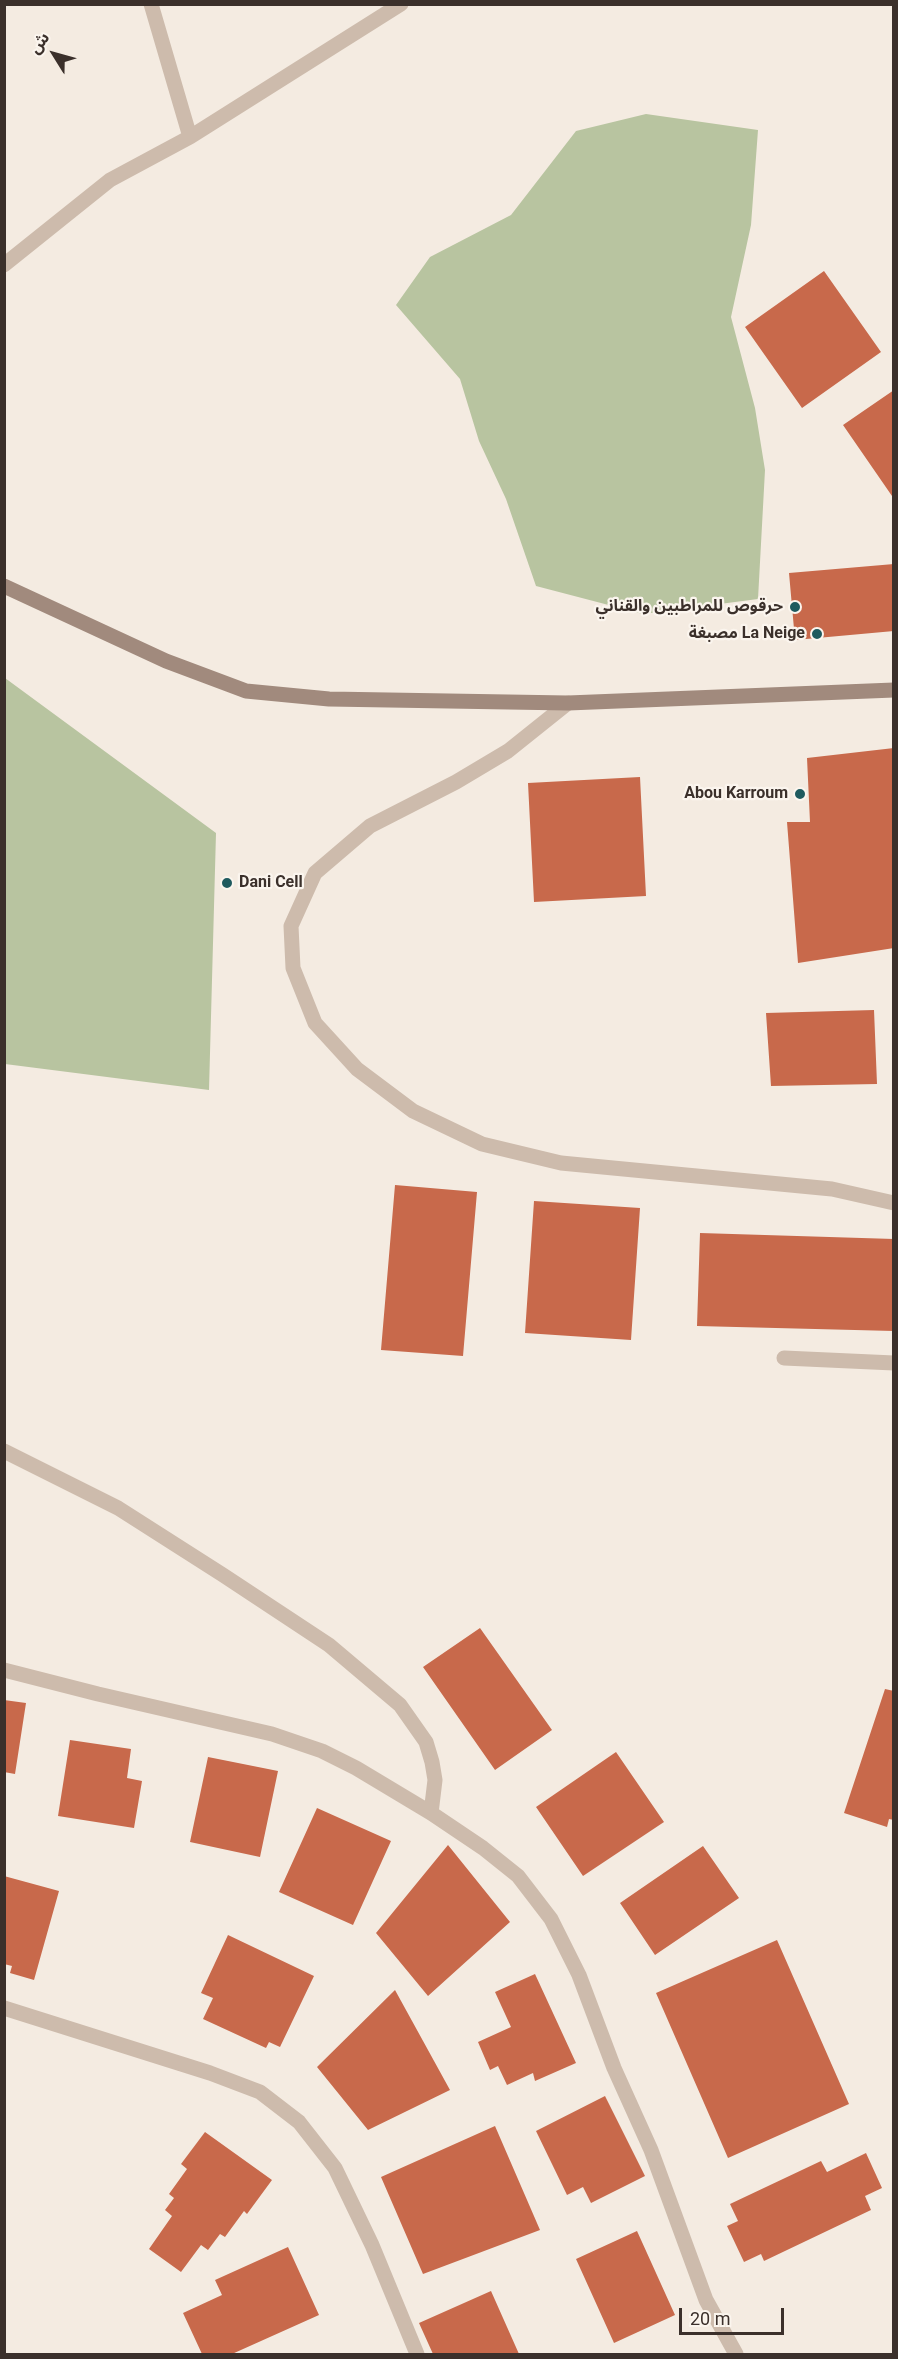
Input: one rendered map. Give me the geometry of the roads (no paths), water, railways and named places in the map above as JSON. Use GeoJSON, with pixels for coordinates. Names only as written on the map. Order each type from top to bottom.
{"type":"FeatureCollection","features":[{"type":"Feature","properties":{"kind":"main road"},"geometry":{"type":"LineString","coordinates":[[4,586],[166,661],[246,690],[329,699],[568,703],[894,690]]}},
{"type":"Feature","properties":{"kind":"street"},"geometry":{"type":"LineString","coordinates":[[151,4],[190,137]]}},
{"type":"Feature","properties":{"kind":"street"},"geometry":{"type":"LineString","coordinates":[[4,266],[110,180],[190,137],[401,4]]}},
{"type":"Feature","properties":{"kind":"street"},"geometry":{"type":"LineString","coordinates":[[568,703],[508,751],[456,782],[370,826],[315,873],[291,926],[293,968],[315,1023],[357,1069],[413,1111],[482,1144],[561,1163],[832,1189],[894,1203]]}},
{"type":"Feature","properties":{"kind":"street"},"geometry":{"type":"LineString","coordinates":[[784,1358],[894,1363]]}},
{"type":"Feature","properties":{"kind":"street"},"geometry":{"type":"LineString","coordinates":[[4,1451],[118,1508],[214,1569],[329,1645],[391,1697],[400,1705],[426,1742],[435,1780],[431,1813]]}},
{"type":"Feature","properties":{"kind":"street"},"geometry":{"type":"LineString","coordinates":[[4,1670],[272,1734],[322,1751],[356,1767],[431,1813],[483,1848],[518,1876],[550,1918],[579,1975],[614,2068],[651,2150],[706,2300],[736,2355]]}},
{"type":"Feature","properties":{"kind":"street"},"geometry":{"type":"LineString","coordinates":[[4,2008],[210,2073],[260,2092],[299,2122],[335,2168],[372,2245],[417,2355]]}},
{"type":"Feature","properties":{"kind":"place","name":"حرقوص للمراطبين والقناني"},"geometry":{"type":"Point","coordinates":[795,607]}},
{"type":"Feature","properties":{"kind":"place","name":"مصبغة La Neige"},"geometry":{"type":"Point","coordinates":[817,634]}},
{"type":"Feature","properties":{"kind":"place","name":"Abou Karroum"},"geometry":{"type":"Point","coordinates":[800,794]}},
{"type":"Feature","properties":{"kind":"place","name":"Dani Cell"},"geometry":{"type":"Point","coordinates":[227,883]}}]}
